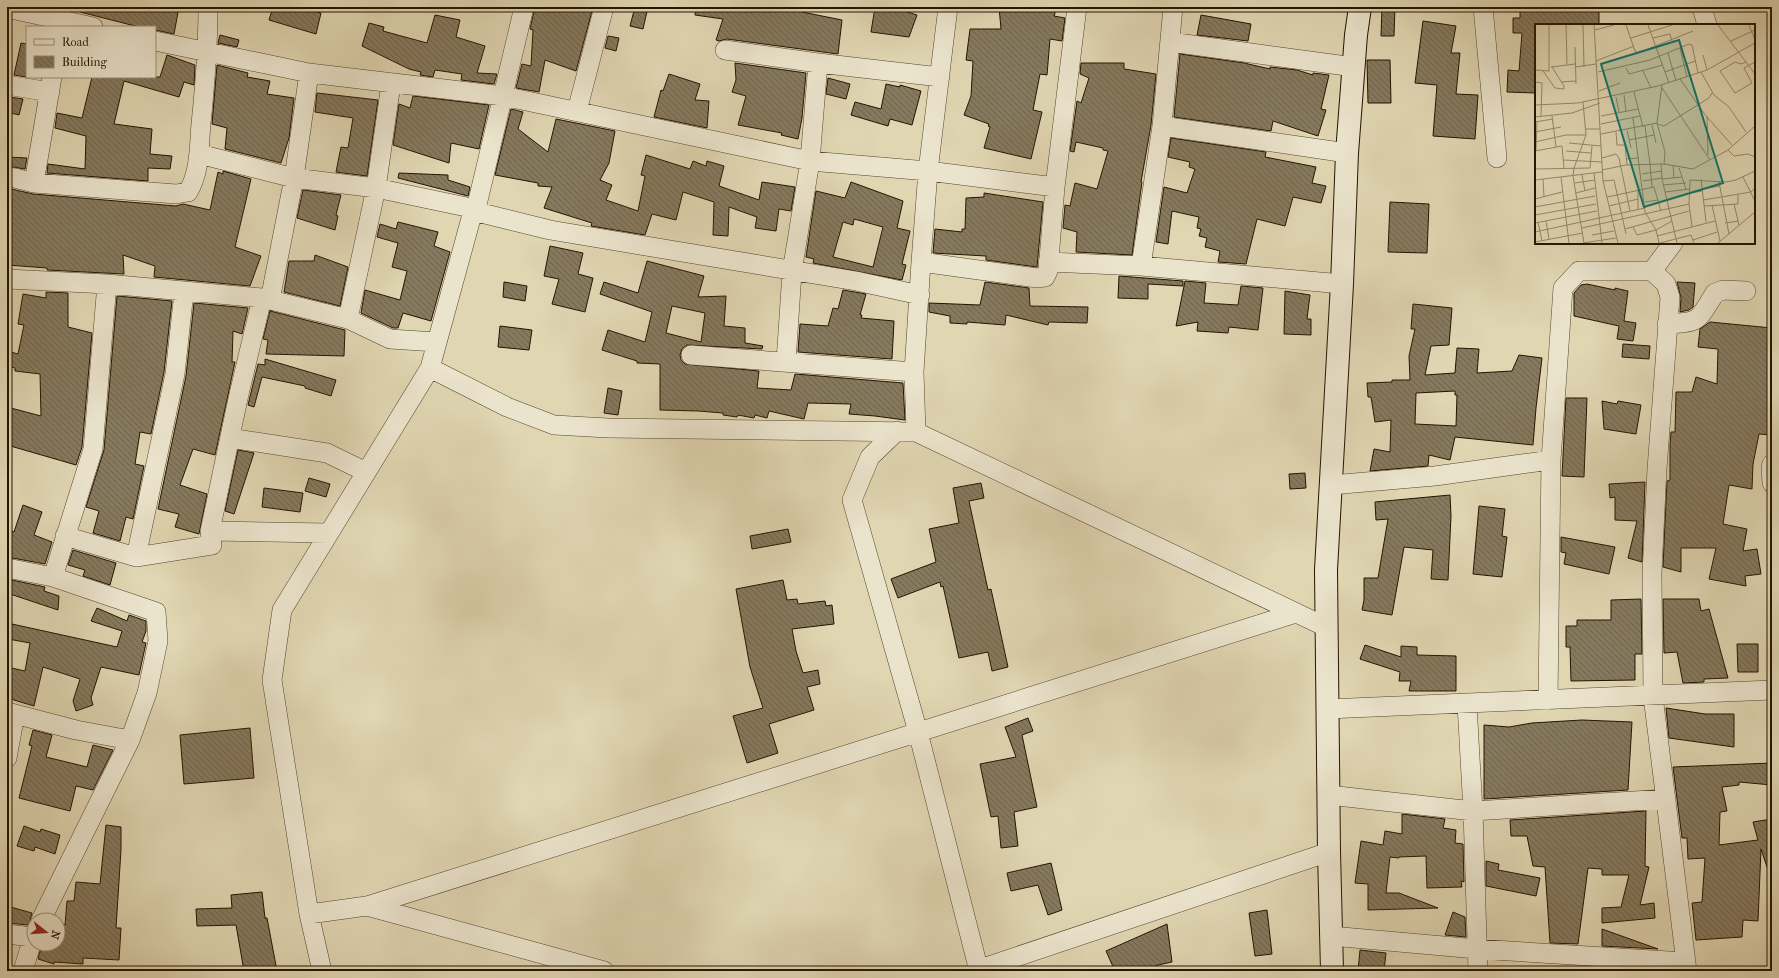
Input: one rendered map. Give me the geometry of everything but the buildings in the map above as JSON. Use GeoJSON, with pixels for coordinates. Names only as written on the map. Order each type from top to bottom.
{"type":"FeatureCollection","features":[{"type":"Feature","properties":{"kind":"street"},"geometry":{"type":"LineString","coordinates":[[7,177],[34,183],[176,194],[188,192],[195,181],[199,154],[208,53],[208,7]]}},
{"type":"Feature","properties":{"kind":"street"},"geometry":{"type":"LineString","coordinates":[[322,971],[309,914],[272,680],[282,610],[430,368],[436,342],[475,210],[524,7]]}},
{"type":"Feature","properties":{"kind":"street"},"geometry":{"type":"LineString","coordinates":[[577,111],[604,7]]}},
{"type":"Feature","properties":{"kind":"street"},"geometry":{"type":"LineString","coordinates":[[916,432],[914,372],[921,262],[928,170],[948,7]]}},
{"type":"Feature","properties":{"kind":"street"},"geometry":{"type":"LineString","coordinates":[[921,262],[1037,278],[1045,277],[1048,271],[1056,187],[1077,7]]}},
{"type":"Feature","properties":{"kind":"street"},"geometry":{"type":"LineString","coordinates":[[1140,266],[1162,126],[1173,7]]}},
{"type":"Feature","properties":{"kind":"street"},"geometry":{"type":"LineString","coordinates":[[1332,971],[1328,795],[1326,570],[1342,284],[1347,153],[1360,7]]}},
{"type":"Feature","properties":{"kind":"street"},"geometry":{"type":"LineString","coordinates":[[1483,7],[1497,158]]}},
{"type":"Feature","properties":{"kind":"street"},"geometry":{"type":"LineString","coordinates":[[1702,7],[1707,24]]}},
{"type":"Feature","properties":{"kind":"street"},"geometry":{"type":"LineString","coordinates":[[7,8],[57,23],[84,26]]}},
{"type":"Feature","properties":{"kind":"street"},"geometry":{"type":"LineString","coordinates":[[156,41],[309,73],[391,84],[503,96],[810,161],[928,170],[1056,187]]}},
{"type":"Feature","properties":{"kind":"street"},"geometry":{"type":"LineString","coordinates":[[1170,42],[1354,67]]}},
{"type":"Feature","properties":{"kind":"street"},"geometry":{"type":"LineString","coordinates":[[725,50],[818,63],[940,77]]}},
{"type":"Feature","properties":{"kind":"street"},"geometry":{"type":"LineString","coordinates":[[786,362],[792,272],[810,161],[818,63]]}},
{"type":"Feature","properties":{"kind":"street"},"geometry":{"type":"LineString","coordinates":[[65,536],[136,557],[212,545],[210,531],[239,394],[266,299],[294,178],[309,73]]}},
{"type":"Feature","properties":{"kind":"street"},"geometry":{"type":"LineString","coordinates":[[348,319],[376,188],[391,84]]}},
{"type":"Feature","properties":{"kind":"street"},"geometry":{"type":"LineString","coordinates":[[7,85],[51,85],[34,183]]}},
{"type":"Feature","properties":{"kind":"street"},"geometry":{"type":"LineString","coordinates":[[1162,126],[1347,153]]}},
{"type":"Feature","properties":{"kind":"street"},"geometry":{"type":"LineString","coordinates":[[199,154],[294,178],[376,188],[475,210],[550,230],[792,272],[856,281],[920,295]]}},
{"type":"Feature","properties":{"kind":"street"},"geometry":{"type":"LineString","coordinates":[[1652,271],[1672,244]]}},
{"type":"Feature","properties":{"kind":"street"},"geometry":{"type":"LineString","coordinates":[[1048,262],[1140,266],[1342,284]]}},
{"type":"Feature","properties":{"kind":"street"},"geometry":{"type":"LineString","coordinates":[[1331,936],[1686,967],[1653,696],[1652,573],[1657,469],[1670,297],[1666,284],[1652,271],[1579,271],[1563,288],[1551,460],[1548,700]]}},
{"type":"Feature","properties":{"kind":"street"},"geometry":{"type":"LineString","coordinates":[[7,279],[107,284],[266,299],[348,319],[390,339],[436,342]]}},
{"type":"Feature","properties":{"kind":"street"},"geometry":{"type":"LineString","coordinates":[[53,578],[93,449],[107,284]]}},
{"type":"Feature","properties":{"kind":"street"},"geometry":{"type":"LineString","coordinates":[[1667,324],[1692,323],[1698,319],[1714,293],[1723,290],[1746,291]]}},
{"type":"Feature","properties":{"kind":"street"},"geometry":{"type":"LineString","coordinates":[[136,557],[176,374],[184,292]]}},
{"type":"Feature","properties":{"kind":"street"},"geometry":{"type":"LineString","coordinates":[[691,355],[914,372]]}},
{"type":"Feature","properties":{"kind":"street"},"geometry":{"type":"LineString","coordinates":[[430,368],[507,407],[554,425],[608,428],[916,432],[1326,627]]}},
{"type":"Feature","properties":{"kind":"street"},"geometry":{"type":"LineString","coordinates":[[897,431],[870,457],[852,500],[918,732],[977,970],[1329,852]]}},
{"type":"Feature","properties":{"kind":"street"},"geometry":{"type":"LineString","coordinates":[[230,438],[327,453],[366,472]]}},
{"type":"Feature","properties":{"kind":"street"},"geometry":{"type":"LineString","coordinates":[[1330,485],[1435,476],[1551,460]]}},
{"type":"Feature","properties":{"kind":"street"},"geometry":{"type":"LineString","coordinates":[[1772,464],[1772,484]]}},
{"type":"Feature","properties":{"kind":"street"},"geometry":{"type":"LineString","coordinates":[[210,531],[328,533]]}},
{"type":"Feature","properties":{"kind":"street"},"geometry":{"type":"LineString","coordinates":[[7,570],[53,578],[156,612],[158,641],[147,693],[130,740],[45,912]]}},
{"type":"Feature","properties":{"kind":"street"},"geometry":{"type":"LineString","coordinates":[[309,914],[367,906],[1296,613]]}},
{"type":"Feature","properties":{"kind":"street"},"geometry":{"type":"LineString","coordinates":[[1327,709],[1772,690]]}},
{"type":"Feature","properties":{"kind":"street"},"geometry":{"type":"LineString","coordinates":[[1467,704],[1474,811],[1478,971]]}},
{"type":"Feature","properties":{"kind":"street"},"geometry":{"type":"LineString","coordinates":[[7,758],[11,713],[76,730],[130,740]]}},
{"type":"Feature","properties":{"kind":"street"},"geometry":{"type":"LineString","coordinates":[[1328,795],[1474,811],[1666,799]]}},
{"type":"Feature","properties":{"kind":"street"},"geometry":{"type":"LineString","coordinates":[[367,906],[604,971]]}},
{"type":"Feature","properties":{"kind":"street"},"geometry":{"type":"LineString","coordinates":[[7,934],[26,935]]}},
{"type":"Feature","properties":{"kind":"street"},"geometry":{"type":"LineString","coordinates":[[23,971],[28,952]]}}]}
